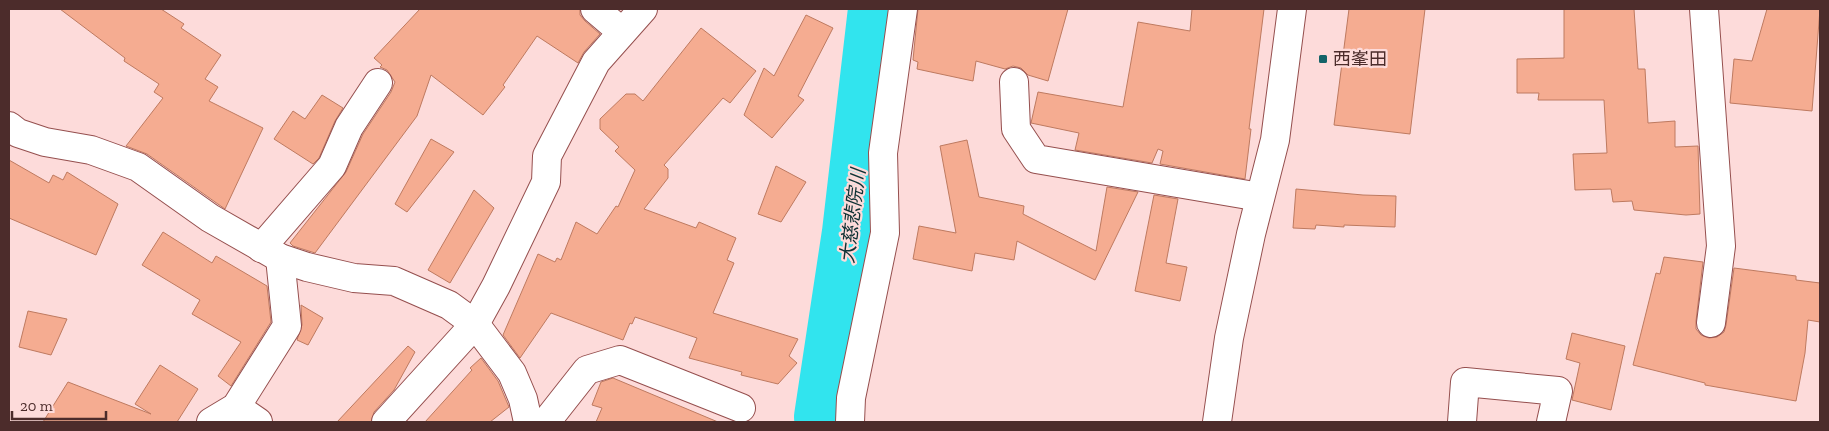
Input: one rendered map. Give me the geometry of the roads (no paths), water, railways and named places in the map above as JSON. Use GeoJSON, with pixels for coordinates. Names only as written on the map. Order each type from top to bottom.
{"type":"FeatureCollection","features":[{"type":"Feature","properties":{"kind":"street"},"geometry":{"type":"LineString","coordinates":[[595,9],[622,32]]}},
{"type":"Feature","properties":{"kind":"street"},"geometry":{"type":"LineString","coordinates":[[386,422],[475,324],[496,286],[546,182],[547,156],[596,62],[643,9]]}},
{"type":"Feature","properties":{"kind":"street"},"geometry":{"type":"LineString","coordinates":[[850,422],[851,398],[885,233],[883,153],[903,9]]}},
{"type":"Feature","properties":{"kind":"street"},"geometry":{"type":"LineString","coordinates":[[1217,422],[1229,338],[1260,197],[1275,140],[1292,9]]}},
{"type":"Feature","properties":{"kind":"street"},"geometry":{"type":"LineString","coordinates":[[1704,9],[1721,246],[1711,323]]}},
{"type":"Feature","properties":{"kind":"street"},"geometry":{"type":"LineString","coordinates":[[1014,82],[1016,129],[1036,159],[1260,197]]}},
{"type":"Feature","properties":{"kind":"street"},"geometry":{"type":"LineString","coordinates":[[212,422],[236,407],[287,326],[271,253],[332,166],[349,127],[378,83]]}},
{"type":"Feature","properties":{"kind":"street"},"geometry":{"type":"LineString","coordinates":[[9,126],[18,133],[45,142],[91,150],[138,167],[210,218],[271,253],[307,267],[354,278],[394,281],[449,305],[475,324],[512,374],[523,399],[528,422]]}},
{"type":"Feature","properties":{"kind":"street"},"geometry":{"type":"LineString","coordinates":[[546,422],[587,370],[620,360],[741,408]]}},
{"type":"Feature","properties":{"kind":"street"},"geometry":{"type":"LineString","coordinates":[[1462,422],[1465,382],[1558,391],[1551,422]]}},
{"type":"Feature","properties":{"kind":"street"},"geometry":{"type":"LineString","coordinates":[[236,407],[258,422]]}},
{"type":"Feature","properties":{"kind":"waterway","name":"大慈悲院川"},"geometry":{"type":"LineString","coordinates":[[823,422],[822,417],[850,232],[876,9]]}},
{"type":"Feature","properties":{"kind":"place","name":"西峯田"},"geometry":{"type":"Point","coordinates":[1323,59]}}]}
